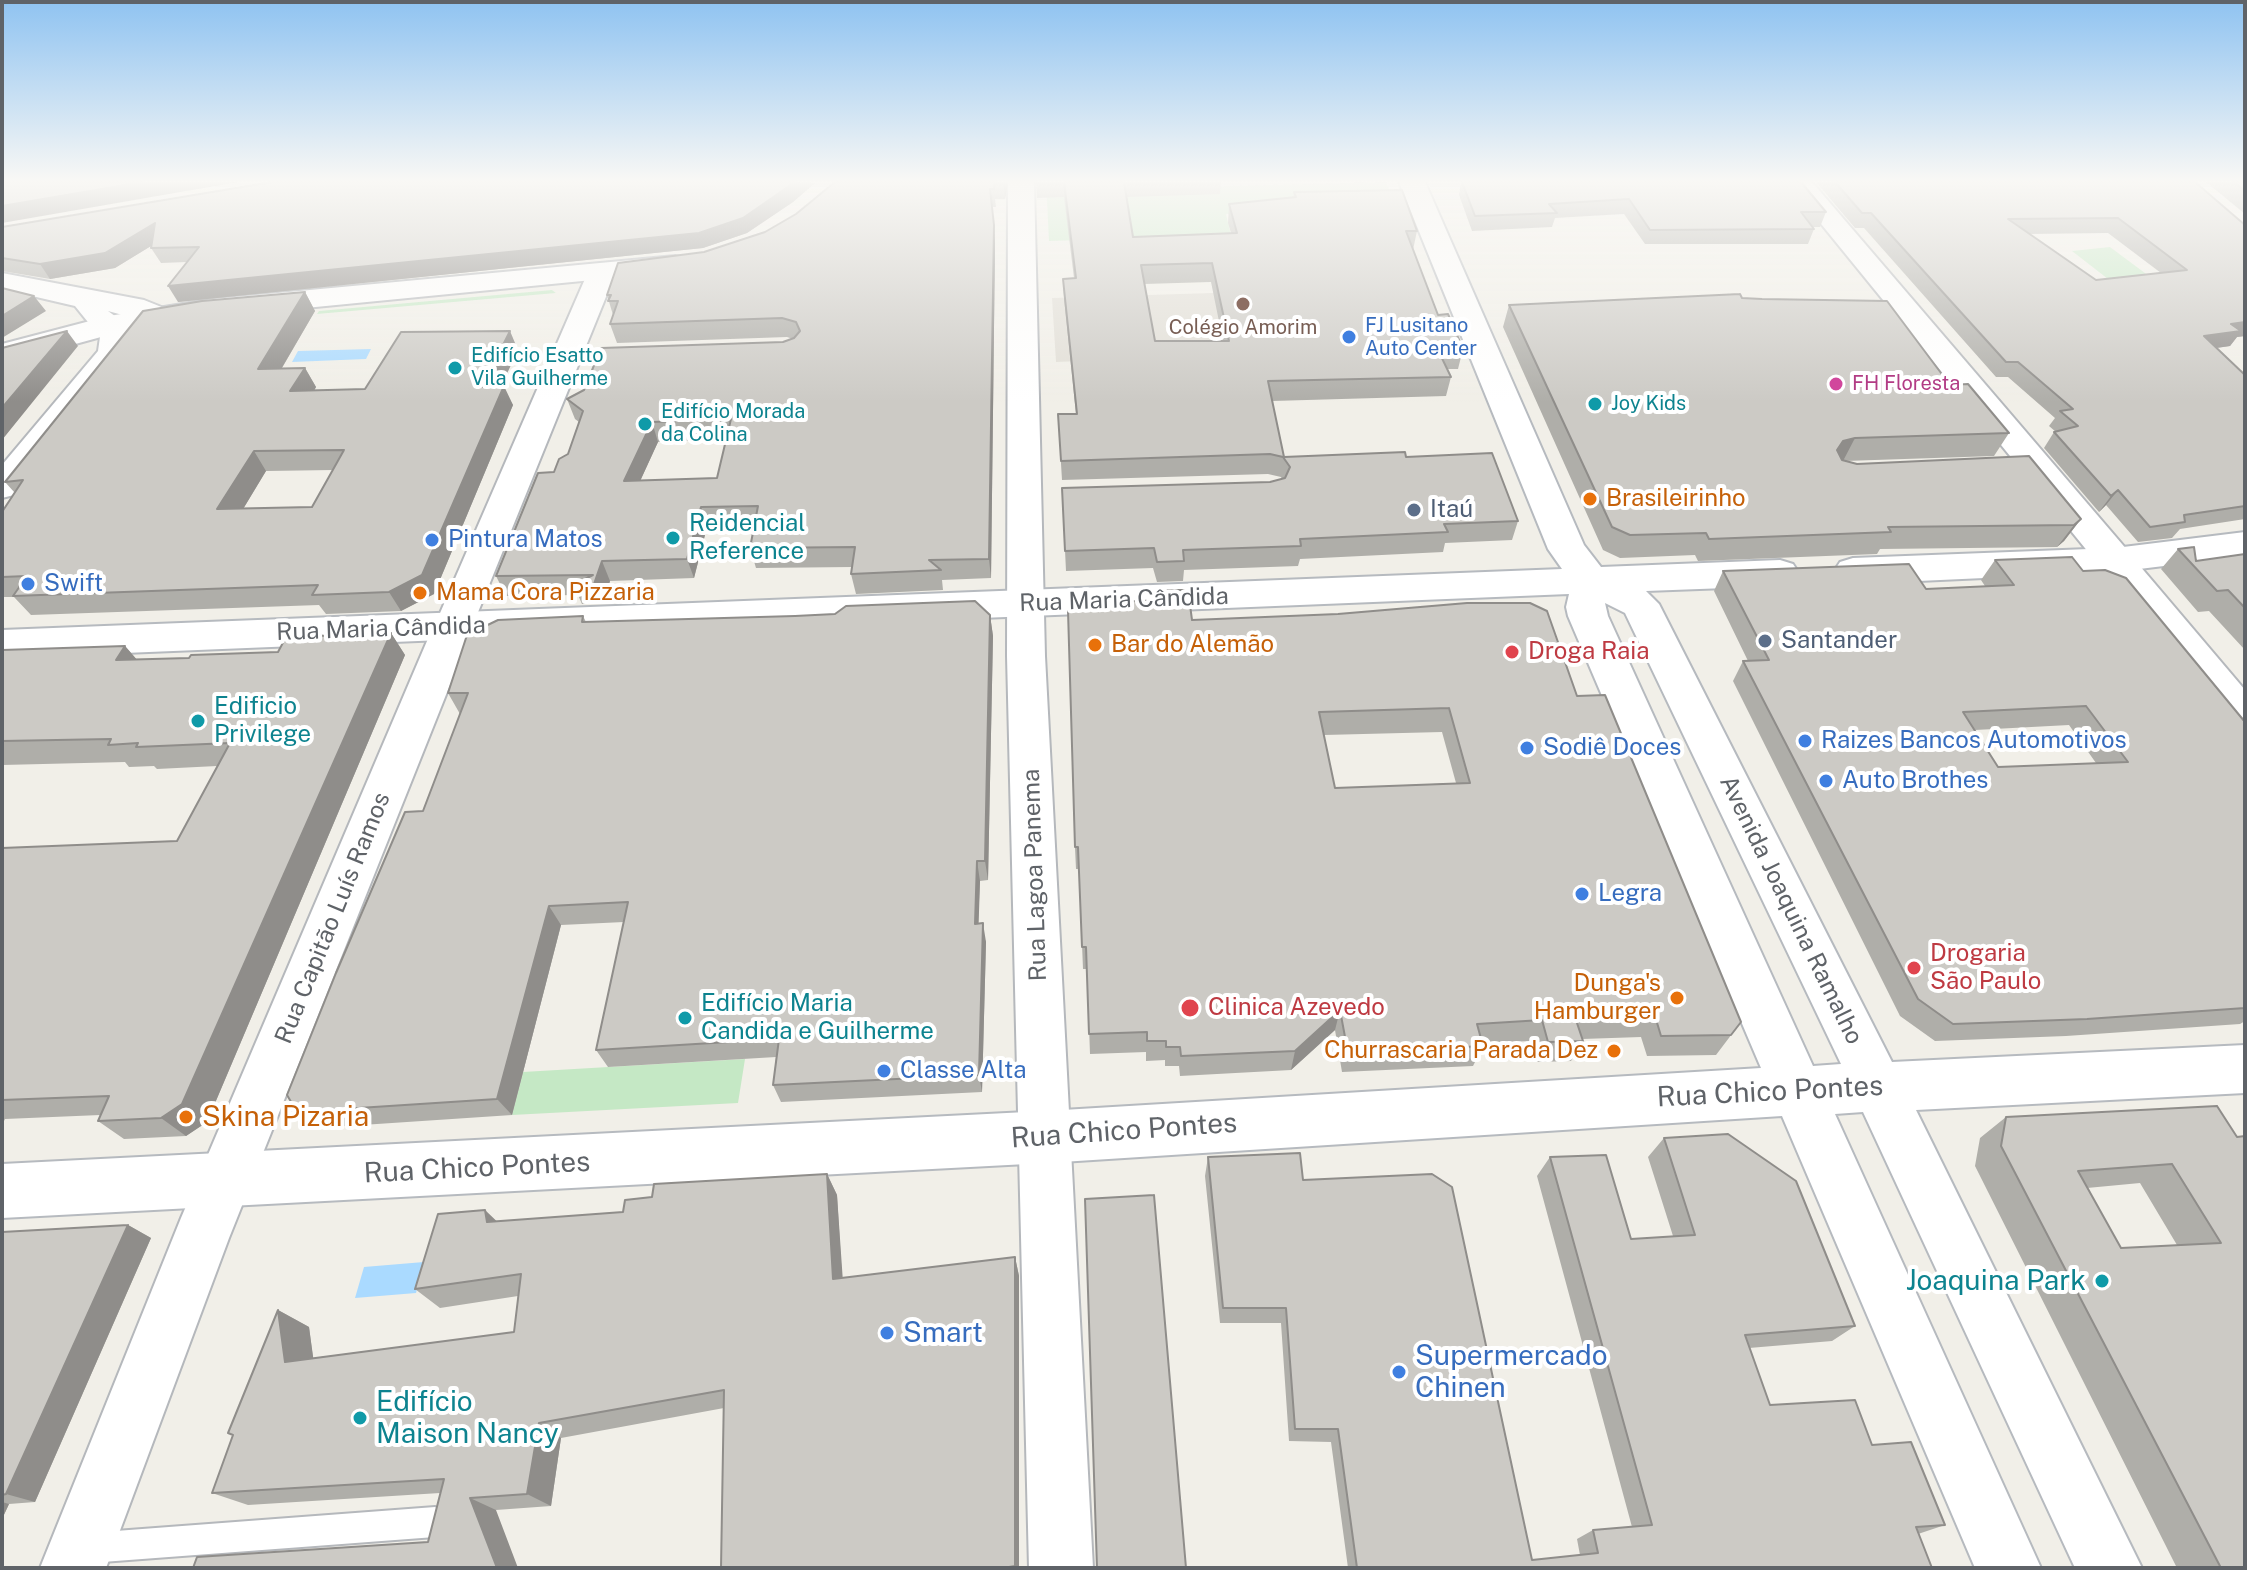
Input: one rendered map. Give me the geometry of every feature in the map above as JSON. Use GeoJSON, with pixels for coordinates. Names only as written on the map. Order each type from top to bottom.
{"type":"FeatureCollection","features":[{"type":"Feature","properties":{"kind":"main road","name":"Avenida Joaquina Ramalho"},"geometry":{"type":"LineString","coordinates":[[1443,255],[1567,549],[1591,581],[1640,604],[1878,1086],[2109,1568]]}},
{"type":"Feature","properties":{"kind":"main road"},"geometry":{"type":"LineString","coordinates":[[1851,255],[2115,560]]}},
{"type":"Feature","properties":{"kind":"main road"},"geometry":{"type":"LineString","coordinates":[[2,354],[109,325],[159,316],[709,259]]}},
{"type":"Feature","properties":{"kind":"main road","name":"Rua Maria Cândida"},"geometry":{"type":"LineString","coordinates":[[2,644],[2115,560],[2245,544]]}},
{"type":"Feature","properties":{"kind":"main road"},"geometry":{"type":"LineString","coordinates":[[1591,581],[1585,607],[1588,616],[2008,1568]]}},
{"type":"Feature","properties":{"kind":"main road","name":"Rua Capitão Luís Ramos"},"geometry":{"type":"LineString","coordinates":[[77,1558],[224,1182],[453,627]]}},
{"type":"Feature","properties":{"kind":"main road","name":"Rua Chico Pontes"},"geometry":{"type":"LineString","coordinates":[[2,1191],[224,1182],[1046,1137],[1878,1086],[2245,1069]]}},
{"type":"Feature","properties":{"kind":"street","name":"Rua Lagoa Panema"},"geometry":{"type":"LineString","coordinates":[[1026,255],[1041,494],[1025,604],[1061,1568]]}},
{"type":"Feature","properties":{"kind":"street","name":"Rua Capitão Luís Ramos"},"geometry":{"type":"LineString","coordinates":[[453,627],[580,356],[602,272]]}},
{"type":"Feature","properties":{"kind":"street"},"geometry":{"type":"LineString","coordinates":[[2,281],[86,300],[134,306],[159,316]]}},
{"type":"Feature","properties":{"kind":"street"},"geometry":{"type":"LineString","coordinates":[[2,487],[113,352],[115,337],[109,325],[98,319],[86,300]]}},
{"type":"Feature","properties":{"kind":"street"},"geometry":{"type":"LineString","coordinates":[[1998,469],[2037,467]]}},
{"type":"Feature","properties":{"kind":"street"},"geometry":{"type":"LineString","coordinates":[[2115,560],[2245,717]]}},
{"type":"Feature","properties":{"kind":"lane"},"geometry":{"type":"LineString","coordinates":[[77,1558],[435,1522]]}},
{"type":"Feature","properties":{"kind":"shaded area"},"geometry":{"type":"Polygon","coordinates":[[[1244,292],[1254,354],[1056,362],[1052,298],[1244,292]]]}},
{"type":"Feature","properties":{"kind":"green space"},"geometry":{"type":"Polygon","coordinates":[[[2077,255],[2121,255],[2157,282],[2117,286],[2077,255]]]}},
{"type":"Feature","properties":{"kind":"green space"},"geometry":{"type":"Polygon","coordinates":[[[552,290],[556,293],[317,314],[319,311],[552,290]]]}},
{"type":"Feature","properties":{"kind":"green space"},"geometry":{"type":"Polygon","coordinates":[[[745,1059],[738,1103],[512,1115],[523,1072],[745,1059]]]}},
{"type":"Feature","properties":{"kind":"water"},"geometry":{"type":"Polygon","coordinates":[[[371,349],[366,359],[292,362],[298,351],[371,349]]]}},
{"type":"Feature","properties":{"kind":"water"},"geometry":{"type":"Polygon","coordinates":[[[424,1262],[416,1293],[355,1298],[364,1267],[424,1262]]]}},
{"type":"Feature","properties":{"kind":"building"},"geometry":{"type":"Polygon","coordinates":[[[2,255],[92,255],[40,264],[2,258],[2,255]]]}},
{"type":"Feature","properties":{"kind":"building"},"geometry":{"type":"Polygon","coordinates":[[[192,255],[476,255],[168,286],[192,255]]]}},
{"type":"Feature","properties":{"kind":"building"},"geometry":{"type":"Polygon","coordinates":[[[678,255],[994,255],[989,559],[929,560],[941,570],[851,574],[855,547],[750,548],[758,506],[701,507],[687,559],[602,561],[594,584],[573,585],[593,575],[496,576],[538,473],[554,472],[559,459],[568,454],[583,411],[567,399],[584,390],[601,348],[783,342],[794,338],[800,331],[796,322],[782,318],[610,324],[618,301],[608,301],[611,295],[607,295],[618,263],[678,255]],[[731,419],[652,422],[624,481],[717,478],[731,419]]]}},
{"type":"Feature","properties":{"kind":"building"},"geometry":{"type":"Polygon","coordinates":[[[1073,255],[1415,255],[1438,315],[1448,314],[1463,349],[1438,350],[1451,377],[1268,381],[1284,457],[1405,452],[1406,457],[1492,453],[1518,521],[1444,524],[1448,532],[1300,539],[1301,546],[1183,550],[1184,561],[1157,562],[1154,548],[1065,551],[1062,488],[1270,482],[1285,478],[1290,467],[1283,457],[1270,454],[1061,461],[1058,414],[1077,414],[1063,279],[1076,278],[1073,255]],[[1212,263],[1141,265],[1155,341],[1229,341],[1212,263]]]}},
{"type":"Feature","properties":{"kind":"building"},"geometry":{"type":"Polygon","coordinates":[[[1909,255],[2060,255],[2096,280],[2187,270],[2167,255],[2245,255],[2245,322],[2231,324],[2241,331],[2204,336],[2245,375],[2245,506],[2184,515],[2185,522],[2150,527],[2118,490],[2111,496],[2054,432],[2078,426],[2060,411],[2073,409],[2018,362],[2006,362],[1909,255]]]}},
{"type":"Feature","properties":{"kind":"building"},"geometry":{"type":"Polygon","coordinates":[[[2,288],[34,296],[2,316],[2,288]]]}},
{"type":"Feature","properties":{"kind":"building"},"geometry":{"type":"Polygon","coordinates":[[[305,292],[258,369],[305,368],[290,391],[365,389],[401,332],[510,331],[482,387],[504,386],[422,575],[389,592],[312,595],[318,585],[13,596],[27,576],[2,577],[2,512],[23,480],[5,482],[143,311],[202,301],[305,292]],[[344,450],[254,451],[217,509],[312,507],[344,450]]]}},
{"type":"Feature","properties":{"kind":"building"},"geometry":{"type":"Polygon","coordinates":[[[1740,294],[1742,298],[1762,299],[1887,301],[1950,385],[1968,384],[2009,433],[1855,438],[1843,441],[1837,450],[1842,460],[1857,464],[2029,456],[2081,519],[2074,525],[1888,527],[1891,532],[1709,539],[1706,533],[1630,535],[1612,527],[1509,305],[1740,294]]]}},
{"type":"Feature","properties":{"kind":"building"},"geometry":{"type":"Polygon","coordinates":[[[67,331],[2,408],[2,348],[67,331]]]}},
{"type":"Feature","properties":{"kind":"building"},"geometry":{"type":"Polygon","coordinates":[[[2194,547],[2196,561],[2245,554],[2245,608],[2228,590],[2217,591],[2178,549],[2194,547]]]}},
{"type":"Feature","properties":{"kind":"building"},"geometry":{"type":"Polygon","coordinates":[[[2072,557],[2083,571],[2105,570],[2126,578],[2245,722],[2245,1008],[1953,1024],[1918,999],[1743,661],[1769,660],[1723,571],[1909,564],[1926,589],[2014,585],[1995,560],[2072,557]],[[2086,706],[1963,712],[1998,767],[2128,762],[2086,706]]]}},
{"type":"Feature","properties":{"kind":"building"},"geometry":{"type":"Polygon","coordinates":[[[1166,590],[1188,590],[1192,620],[1338,614],[1467,603],[1530,603],[1547,611],[1577,696],[1605,695],[1741,1022],[1731,1035],[1661,1036],[1655,1016],[1576,1020],[1583,1041],[1548,1042],[1542,1020],[1477,1024],[1483,1046],[1348,1053],[1340,1010],[1295,1051],[1181,1056],[1180,1047],[1166,1047],[1166,1041],[1147,1041],[1147,1032],[1089,1034],[1086,947],[1082,947],[1078,847],[1075,847],[1068,611],[1078,603],[1168,600],[1166,590]],[[1449,708],[1319,712],[1335,788],[1470,783],[1449,708]]]}},
{"type":"Feature","properties":{"kind":"building"},"geometry":{"type":"Polygon","coordinates":[[[975,601],[990,615],[985,861],[977,861],[975,924],[983,923],[979,1075],[773,1085],[779,1039],[596,1050],[628,902],[549,906],[497,1099],[297,1112],[287,1095],[336,973],[405,812],[423,811],[468,693],[448,693],[467,635],[498,620],[583,616],[582,622],[795,616],[835,614],[846,606],[975,601]]]}},
{"type":"Feature","properties":{"kind":"building"},"geometry":{"type":"Polygon","coordinates":[[[316,625],[293,637],[391,633],[182,1104],[161,1118],[98,1121],[109,1096],[2,1100],[2,848],[177,841],[230,743],[136,747],[138,743],[108,745],[111,739],[2,741],[2,650],[125,646],[116,660],[278,652],[292,626],[316,625]]]}},
{"type":"Feature","properties":{"kind":"building"},"geometry":{"type":"Polygon","coordinates":[[[2217,1106],[2237,1137],[2245,1136],[2245,1568],[2221,1568],[2001,1146],[2006,1117],[2217,1106]],[[2172,1164],[2078,1171],[2121,1248],[2221,1243],[2172,1164]]]}},
{"type":"Feature","properties":{"kind":"building"},"geometry":{"type":"Polygon","coordinates":[[[1728,1134],[1796,1181],[1855,1326],[1745,1335],[1770,1405],[1855,1400],[1872,1445],[1911,1442],[1945,1525],[1916,1527],[1932,1568],[1357,1568],[1338,1429],[1295,1429],[1286,1308],[1223,1308],[1208,1157],[1300,1153],[1303,1180],[1432,1174],[1452,1187],[1532,1560],[1598,1553],[1593,1530],[1652,1525],[1550,1157],[1606,1155],[1631,1239],[1695,1235],[1664,1138],[1728,1134]]]}},
{"type":"Feature","properties":{"kind":"building"},"geometry":{"type":"Polygon","coordinates":[[[827,1174],[833,1279],[1015,1257],[1015,1566],[721,1568],[724,1390],[539,1423],[527,1494],[470,1498],[497,1568],[193,1568],[197,1557],[428,1542],[444,1479],[212,1493],[233,1435],[228,1433],[278,1310],[285,1362],[514,1332],[521,1274],[415,1289],[438,1214],[485,1210],[487,1222],[623,1212],[625,1200],[652,1197],[654,1184],[827,1174]]]}},
{"type":"Feature","properties":{"kind":"building"},"geometry":{"type":"Polygon","coordinates":[[[1154,1195],[1186,1568],[1097,1568],[1085,1199],[1154,1195]]]}},
{"type":"Feature","properties":{"kind":"building"},"geometry":{"type":"Polygon","coordinates":[[[128,1225],[6,1494],[2,1495],[2,1232],[128,1225]]]}},
{"type":"Feature","properties":{"kind":"place","name":"Colégio Amorim"},"geometry":{"type":"Point","coordinates":[1243,304]}},
{"type":"Feature","properties":{"kind":"place","name":"FJ Lusitano Auto Center"},"geometry":{"type":"Point","coordinates":[1349,337]}},
{"type":"Feature","properties":{"kind":"place","name":"Edifício Esatto Vila Guilherme"},"geometry":{"type":"Point","coordinates":[455,368]}},
{"type":"Feature","properties":{"kind":"place","name":"FH Floresta"},"geometry":{"type":"Point","coordinates":[1836,384]}},
{"type":"Feature","properties":{"kind":"place","name":"Joy Kids"},"geometry":{"type":"Point","coordinates":[1595,404]}},
{"type":"Feature","properties":{"kind":"place","name":"Edifício Morada da Colina"},"geometry":{"type":"Point","coordinates":[645,424]}},
{"type":"Feature","properties":{"kind":"place","name":"Brasileirinho"},"geometry":{"type":"Point","coordinates":[1590,499]}},
{"type":"Feature","properties":{"kind":"place","name":"Itaú"},"geometry":{"type":"Point","coordinates":[1414,510]}},
{"type":"Feature","properties":{"kind":"place","name":"Reidencial Reference"},"geometry":{"type":"Point","coordinates":[673,538]}},
{"type":"Feature","properties":{"kind":"place","name":"Pintura Matos"},"geometry":{"type":"Point","coordinates":[432,540]}},
{"type":"Feature","properties":{"kind":"place","name":"Swift"},"geometry":{"type":"Point","coordinates":[28,584]}},
{"type":"Feature","properties":{"kind":"place","name":"Mama Cora Pizzaria"},"geometry":{"type":"Point","coordinates":[420,593]}},
{"type":"Feature","properties":{"kind":"place","name":"Santander"},"geometry":{"type":"Point","coordinates":[1765,641]}},
{"type":"Feature","properties":{"kind":"place","name":"Bar do Alemão"},"geometry":{"type":"Point","coordinates":[1095,645]}},
{"type":"Feature","properties":{"kind":"place","name":"Droga Raia"},"geometry":{"type":"Point","coordinates":[1512,652]}},
{"type":"Feature","properties":{"kind":"place","name":"Edificio Privilege"},"geometry":{"type":"Point","coordinates":[198,721]}},
{"type":"Feature","properties":{"kind":"place","name":"Raizes Bancos Automotivos"},"geometry":{"type":"Point","coordinates":[1805,741]}},
{"type":"Feature","properties":{"kind":"place","name":"Sodiê Doces"},"geometry":{"type":"Point","coordinates":[1527,748]}},
{"type":"Feature","properties":{"kind":"place","name":"Auto Brothes"},"geometry":{"type":"Point","coordinates":[1826,781]}},
{"type":"Feature","properties":{"kind":"place","name":"Legra"},"geometry":{"type":"Point","coordinates":[1582,894]}},
{"type":"Feature","properties":{"kind":"place","name":"Drogaria São Paulo"},"geometry":{"type":"Point","coordinates":[1914,968]}},
{"type":"Feature","properties":{"kind":"place","name":"Dunga's Hamburger"},"geometry":{"type":"Point","coordinates":[1677,998]}},
{"type":"Feature","properties":{"kind":"place","name":"Clinica Azevedo"},"geometry":{"type":"Point","coordinates":[1190,1008]}},
{"type":"Feature","properties":{"kind":"place","name":"Edifício Maria Candida e Guilherme"},"geometry":{"type":"Point","coordinates":[685,1018]}},
{"type":"Feature","properties":{"kind":"place","name":"Churrascaria Parada Dez"},"geometry":{"type":"Point","coordinates":[1614,1051]}},
{"type":"Feature","properties":{"kind":"place","name":"Classe Alta"},"geometry":{"type":"Point","coordinates":[884,1071]}},
{"type":"Feature","properties":{"kind":"place","name":"Skina Pizaria"},"geometry":{"type":"Point","coordinates":[186,1117]}},
{"type":"Feature","properties":{"kind":"place","name":"Joaquina Park"},"geometry":{"type":"Point","coordinates":[2102,1281]}},
{"type":"Feature","properties":{"kind":"place","name":"Smart"},"geometry":{"type":"Point","coordinates":[887,1333]}},
{"type":"Feature","properties":{"kind":"place","name":"Supermercado Chinen"},"geometry":{"type":"Point","coordinates":[1399,1372]}},
{"type":"Feature","properties":{"kind":"place","name":"Edifício Maison Nancy"},"geometry":{"type":"Point","coordinates":[360,1418]}}]}
